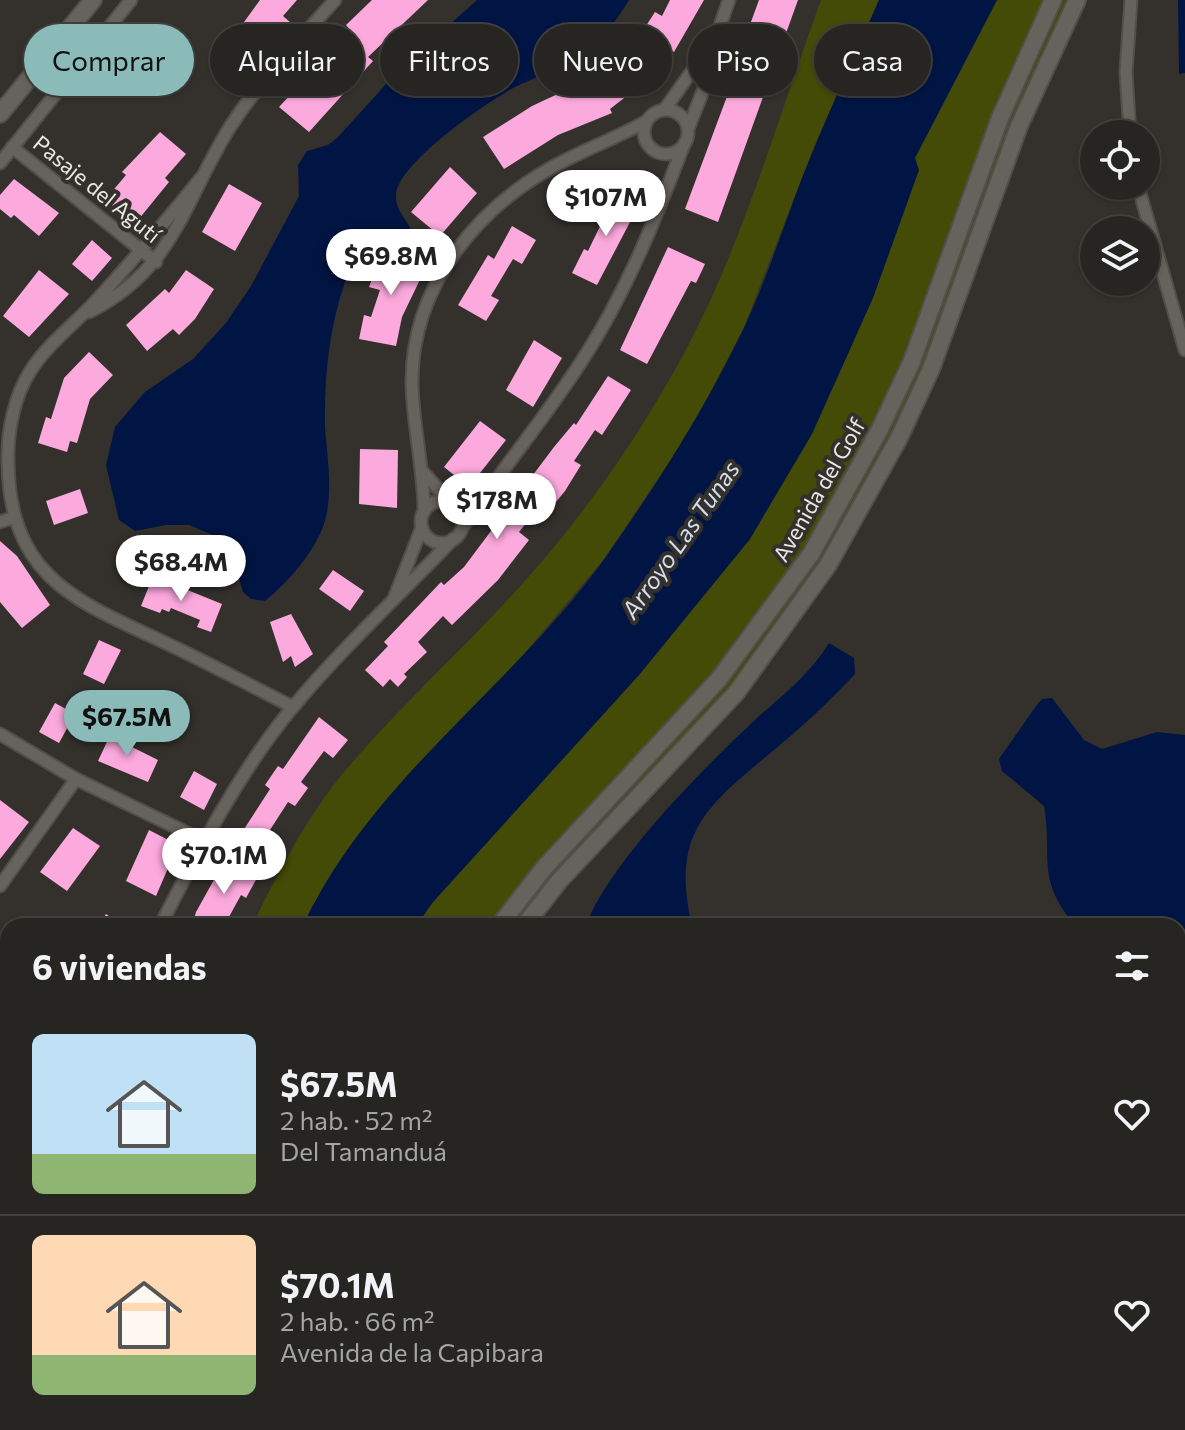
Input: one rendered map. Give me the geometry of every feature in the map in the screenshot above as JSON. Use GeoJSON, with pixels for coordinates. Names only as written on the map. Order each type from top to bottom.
{"type":"FeatureCollection","features":[{"type":"Feature","properties":{"kind":"street"},"geometry":{"type":"LineString","coordinates":[[0,114],[93,0]]}},
{"type":"Feature","properties":{"kind":"street"},"geometry":{"type":"LineString","coordinates":[[0,163],[131,0]]}},
{"type":"Feature","properties":{"kind":"street"},"geometry":{"type":"LineString","coordinates":[[82,315],[113,300],[156,262],[240,112],[335,0]]}},
{"type":"Feature","properties":{"kind":"street"},"geometry":{"type":"LineString","coordinates":[[721,24],[729,0]]}},
{"type":"Feature","properties":{"kind":"street","name":"Avenida del Golf"},"geometry":{"type":"LineString","coordinates":[[505,918],[544,868],[719,679],[811,554],[880,429],[912,361],[1000,118],[1053,0]]}},
{"type":"Feature","properties":{"kind":"street","name":"Avenida del Golf"},"geometry":{"type":"LineString","coordinates":[[530,918],[559,881],[736,693],[836,552],[899,438],[931,369],[1019,126],[1077,0]]}},
{"type":"Feature","properties":{"kind":"street"},"geometry":{"type":"LineString","coordinates":[[1129,120],[1126,72],[1131,0]]}},
{"type":"Feature","properties":{"kind":"street"},"geometry":{"type":"LineString","coordinates":[[391,604],[422,527],[422,469],[413,367],[418,332],[437,281],[475,226],[502,199],[562,162],[615,138],[645,122],[653,113],[665,109],[688,77]]}},
{"type":"Feature","properties":{"kind":"street"},"geometry":{"type":"LineString","coordinates":[[164,918],[204,841],[242,778],[293,707],[463,527],[584,357],[645,241],[701,96]]}},
{"type":"Feature","properties":{"kind":"street"},"geometry":{"type":"LineString","coordinates":[[665,109],[683,117],[688,129]]}},
{"type":"Feature","properties":{"kind":"street"},"geometry":{"type":"LineString","coordinates":[[645,122],[643,135],[648,146]]}},
{"type":"Feature","properties":{"kind":"street"},"geometry":{"type":"LineString","coordinates":[[615,138],[648,146],[662,154],[675,152],[684,144]]}},
{"type":"Feature","properties":{"kind":"street","name":"Pasaje del Agutí"},"geometry":{"type":"LineString","coordinates":[[12,147],[156,262]]}},
{"type":"Feature","properties":{"kind":"street"},"geometry":{"type":"LineString","coordinates":[[662,154],[669,184]]}},
{"type":"Feature","properties":{"kind":"street"},"geometry":{"type":"LineString","coordinates":[[201,178],[141,250],[30,371],[15,407],[8,454],[15,517],[37,562],[59,587],[81,603],[293,707]]}},
{"type":"Feature","properties":{"kind":"street"},"geometry":{"type":"LineString","coordinates":[[1142,200],[1185,350]]}},
{"type":"Feature","properties":{"kind":"street"},"geometry":{"type":"LineString","coordinates":[[422,469],[463,516],[463,527]]}},
{"type":"Feature","properties":{"kind":"street"},"geometry":{"type":"LineString","coordinates":[[424,512],[438,501],[479,503]]}},
{"type":"Feature","properties":{"kind":"street"},"geometry":{"type":"LineString","coordinates":[[0,522],[15,517]]}},
{"type":"Feature","properties":{"kind":"street"},"geometry":{"type":"LineString","coordinates":[[422,527],[434,541],[453,539]]}},
{"type":"Feature","properties":{"kind":"street"},"geometry":{"type":"LineString","coordinates":[[0,734],[76,779],[204,841]]}},
{"type":"Feature","properties":{"kind":"street"},"geometry":{"type":"LineString","coordinates":[[0,886],[76,779]]}},
{"type":"Feature","properties":{"kind":"street"},"geometry":{"type":"LineString","coordinates":[[538,918],[559,881]]}},
{"type":"Feature","properties":{"kind":"green space"},"geometry":{"type":"Polygon","coordinates":[[[821,0],[879,0],[868,24],[814,24],[814,96],[836,96],[744,327],[692,428],[604,559],[312,906],[307,918],[256,918],[294,846],[331,788],[544,559],[604,482],[657,401],[689,344],[727,262],[788,96],[798,96],[798,66],[821,0]]]}},
{"type":"Feature","properties":{"kind":"green space"},"geometry":{"type":"Polygon","coordinates":[[[997,0],[1044,0],[1016,60],[900,373],[858,460],[819,526],[712,679],[527,874],[496,918],[422,918],[639,675],[750,539],[916,163],[915,158],[997,0]]]}},
{"type":"Feature","properties":{"kind":"green space"},"geometry":{"type":"Polygon","coordinates":[[[1061,0],[1069,0],[1022,105],[921,373],[878,462],[836,534],[767,637],[716,702],[521,918],[513,918],[558,862],[710,699],[791,595],[891,422],[936,320],[1001,132],[1061,0]]]}},
{"type":"Feature","properties":{"kind":"water"},"geometry":{"type":"Polygon","coordinates":[[[477,0],[629,0],[613,24],[534,24],[534,79],[518,86],[518,24],[450,24],[477,0]]]}},
{"type":"Feature","properties":{"kind":"water","name":"Arroyo Las Tunas"},"geometry":{"type":"Polygon","coordinates":[[[879,0],[997,0],[915,158],[919,170],[873,298],[812,434],[750,539],[639,675],[422,918],[307,918],[332,873],[366,825],[404,779],[568,605],[624,531],[679,447],[743,330],[837,96],[931,96],[931,24],[869,24],[879,0]]]}},
{"type":"Feature","properties":{"kind":"water"},"geometry":{"type":"Polygon","coordinates":[[[1178,0],[1185,0],[1185,73],[1179,74],[1178,0]]]}},
{"type":"Feature","properties":{"kind":"water"},"geometry":{"type":"Polygon","coordinates":[[[380,91],[380,96],[501,96],[427,151],[401,182],[396,201],[412,233],[406,242],[374,242],[360,248],[354,257],[335,317],[329,353],[325,427],[329,490],[324,524],[312,549],[285,583],[265,601],[251,599],[243,592],[233,557],[213,535],[189,525],[166,525],[135,531],[119,520],[106,465],[115,427],[145,392],[193,359],[226,323],[251,286],[299,196],[298,165],[307,151],[328,145],[380,91]]]}},
{"type":"Feature","properties":{"kind":"water"},"geometry":{"type":"Polygon","coordinates":[[[829,643],[854,658],[855,674],[806,723],[730,788],[700,824],[686,867],[690,918],[589,918],[616,872],[661,816],[822,654],[829,643]]]}},
{"type":"Feature","properties":{"kind":"water"},"geometry":{"type":"Polygon","coordinates":[[[1052,698],[1084,740],[1102,749],[1157,732],[1185,735],[1185,918],[1070,918],[1063,909],[1050,881],[1044,806],[1002,771],[999,759],[1042,699],[1052,698]]]}},
{"type":"Feature","properties":{"kind":"building"},"geometry":{"type":"Polygon","coordinates":[[[260,0],[297,0],[283,16],[290,24],[243,24],[260,0]]]}},
{"type":"Feature","properties":{"kind":"building"},"geometry":{"type":"Polygon","coordinates":[[[372,0],[428,0],[403,24],[380,24],[380,46],[368,57],[373,61],[364,71],[364,24],[347,24],[372,0]]]}},
{"type":"Feature","properties":{"kind":"building"},"geometry":{"type":"Polygon","coordinates":[[[670,0],[704,0],[674,52],[672,24],[647,24],[655,12],[662,16],[670,0]]]}},
{"type":"Feature","properties":{"kind":"building"},"geometry":{"type":"Polygon","coordinates":[[[759,0],[798,0],[789,24],[750,24],[759,0]]]}},
{"type":"Feature","properties":{"kind":"building"},"geometry":{"type":"Polygon","coordinates":[[[289,96],[341,96],[309,132],[279,107],[289,96]]]}},
{"type":"Feature","properties":{"kind":"building"},"geometry":{"type":"Polygon","coordinates":[[[553,96],[627,96],[610,109],[612,113],[558,135],[504,169],[483,137],[553,96]]]}},
{"type":"Feature","properties":{"kind":"building"},"geometry":{"type":"Polygon","coordinates":[[[727,96],[763,96],[718,222],[685,209],[727,96]]]}},
{"type":"Feature","properties":{"kind":"building"},"geometry":{"type":"Polygon","coordinates":[[[160,132],[186,154],[165,178],[169,182],[134,225],[105,200],[126,175],[122,172],[160,132]]]}},
{"type":"Feature","properties":{"kind":"building"},"geometry":{"type":"Polygon","coordinates":[[[450,167],[477,193],[440,236],[411,212],[450,167]]]}},
{"type":"Feature","properties":{"kind":"building"},"geometry":{"type":"Polygon","coordinates":[[[14,179],[59,213],[39,236],[14,215],[11,218],[0,209],[0,195],[14,179]]]}},
{"type":"Feature","properties":{"kind":"building"},"geometry":{"type":"Polygon","coordinates":[[[229,184],[262,203],[235,251],[202,232],[229,184]]]}},
{"type":"Feature","properties":{"kind":"building"},"geometry":{"type":"Polygon","coordinates":[[[610,191],[639,205],[597,285],[572,273],[584,249],[588,251],[605,216],[599,213],[610,191]]]}},
{"type":"Feature","properties":{"kind":"building"},"geometry":{"type":"Polygon","coordinates":[[[512,226],[536,240],[522,264],[513,259],[491,296],[499,300],[486,321],[458,305],[488,255],[494,259],[512,226]]]}},
{"type":"Feature","properties":{"kind":"building"},"geometry":{"type":"Polygon","coordinates":[[[92,240],[112,258],[92,281],[72,264],[92,240]]]}},
{"type":"Feature","properties":{"kind":"building"},"geometry":{"type":"Polygon","coordinates":[[[668,247],[705,264],[696,283],[691,281],[647,364],[620,350],[668,247]]]}},
{"type":"Feature","properties":{"kind":"building"},"geometry":{"type":"Polygon","coordinates":[[[384,248],[427,265],[402,317],[396,346],[359,339],[364,315],[371,317],[380,290],[369,287],[384,248]]]}},
{"type":"Feature","properties":{"kind":"building"},"geometry":{"type":"Polygon","coordinates":[[[39,270],[69,294],[29,337],[3,316],[39,270]]]}},
{"type":"Feature","properties":{"kind":"building"},"geometry":{"type":"Polygon","coordinates":[[[186,270],[214,289],[195,319],[179,335],[173,329],[147,351],[126,325],[165,289],[169,293],[186,270]]]}},
{"type":"Feature","properties":{"kind":"building"},"geometry":{"type":"Polygon","coordinates":[[[534,340],[562,358],[533,407],[506,390],[534,340]]]}},
{"type":"Feature","properties":{"kind":"building"},"geometry":{"type":"Polygon","coordinates":[[[89,352],[113,375],[90,399],[77,443],[70,441],[67,452],[38,443],[46,417],[51,419],[64,378],[89,352]]]}},
{"type":"Feature","properties":{"kind":"building"},"geometry":{"type":"Polygon","coordinates":[[[608,376],[631,390],[602,435],[595,430],[574,461],[581,465],[565,491],[551,508],[543,502],[519,532],[529,540],[498,580],[452,625],[443,616],[418,642],[427,652],[404,674],[407,677],[398,687],[390,679],[383,687],[365,670],[388,646],[384,642],[441,582],[444,585],[464,567],[554,447],[574,423],[576,425],[608,376]]]}},
{"type":"Feature","properties":{"kind":"building"},"geometry":{"type":"Polygon","coordinates":[[[480,421],[506,440],[469,487],[444,467],[480,421]]]}},
{"type":"Feature","properties":{"kind":"building"},"geometry":{"type":"Polygon","coordinates":[[[360,449],[398,450],[397,508],[359,504],[360,449]]]}},
{"type":"Feature","properties":{"kind":"building"},"geometry":{"type":"Polygon","coordinates":[[[80,489],[88,513],[54,525],[46,501],[80,489]]]}},
{"type":"Feature","properties":{"kind":"building"},"geometry":{"type":"Polygon","coordinates":[[[0,541],[17,556],[50,605],[22,628],[0,602],[0,541]]]}},
{"type":"Feature","properties":{"kind":"building"},"geometry":{"type":"Polygon","coordinates":[[[333,570],[364,591],[350,611],[319,589],[333,570]]]}},
{"type":"Feature","properties":{"kind":"building"},"geometry":{"type":"Polygon","coordinates":[[[153,576],[222,604],[211,632],[197,627],[200,620],[171,608],[169,612],[162,609],[160,613],[141,606],[153,576]]]}},
{"type":"Feature","properties":{"kind":"building"},"geometry":{"type":"Polygon","coordinates":[[[291,614],[313,654],[295,667],[291,656],[283,662],[270,622],[291,614]]]}},
{"type":"Feature","properties":{"kind":"building"},"geometry":{"type":"Polygon","coordinates":[[[99,640],[121,650],[104,684],[83,674],[99,640]]]}},
{"type":"Feature","properties":{"kind":"building"},"geometry":{"type":"Polygon","coordinates":[[[55,703],[75,714],[59,743],[39,732],[55,703]]]}},
{"type":"Feature","properties":{"kind":"building"},"geometry":{"type":"Polygon","coordinates":[[[319,717],[348,740],[333,758],[324,751],[301,782],[308,788],[295,806],[288,802],[268,833],[279,840],[273,850],[257,840],[252,849],[237,840],[270,789],[265,785],[278,766],[283,769],[319,717]]]}},
{"type":"Feature","properties":{"kind":"building"},"geometry":{"type":"Polygon","coordinates":[[[112,731],[133,741],[130,746],[158,760],[148,782],[98,761],[112,731]]]}},
{"type":"Feature","properties":{"kind":"building"},"geometry":{"type":"Polygon","coordinates":[[[194,771],[217,784],[204,810],[180,797],[194,771]]]}},
{"type":"Feature","properties":{"kind":"building"},"geometry":{"type":"Polygon","coordinates":[[[0,800],[29,822],[0,859],[0,800]]]}},
{"type":"Feature","properties":{"kind":"building"},"geometry":{"type":"Polygon","coordinates":[[[73,828],[100,846],[67,891],[40,872],[73,828]]]}},
{"type":"Feature","properties":{"kind":"building"},"geometry":{"type":"Polygon","coordinates":[[[149,830],[178,845],[156,896],[126,881],[149,830]]]}},
{"type":"Feature","properties":{"kind":"building"},"geometry":{"type":"Polygon","coordinates":[[[225,860],[257,878],[246,898],[241,895],[228,918],[194,918],[225,860]]]}}]}
